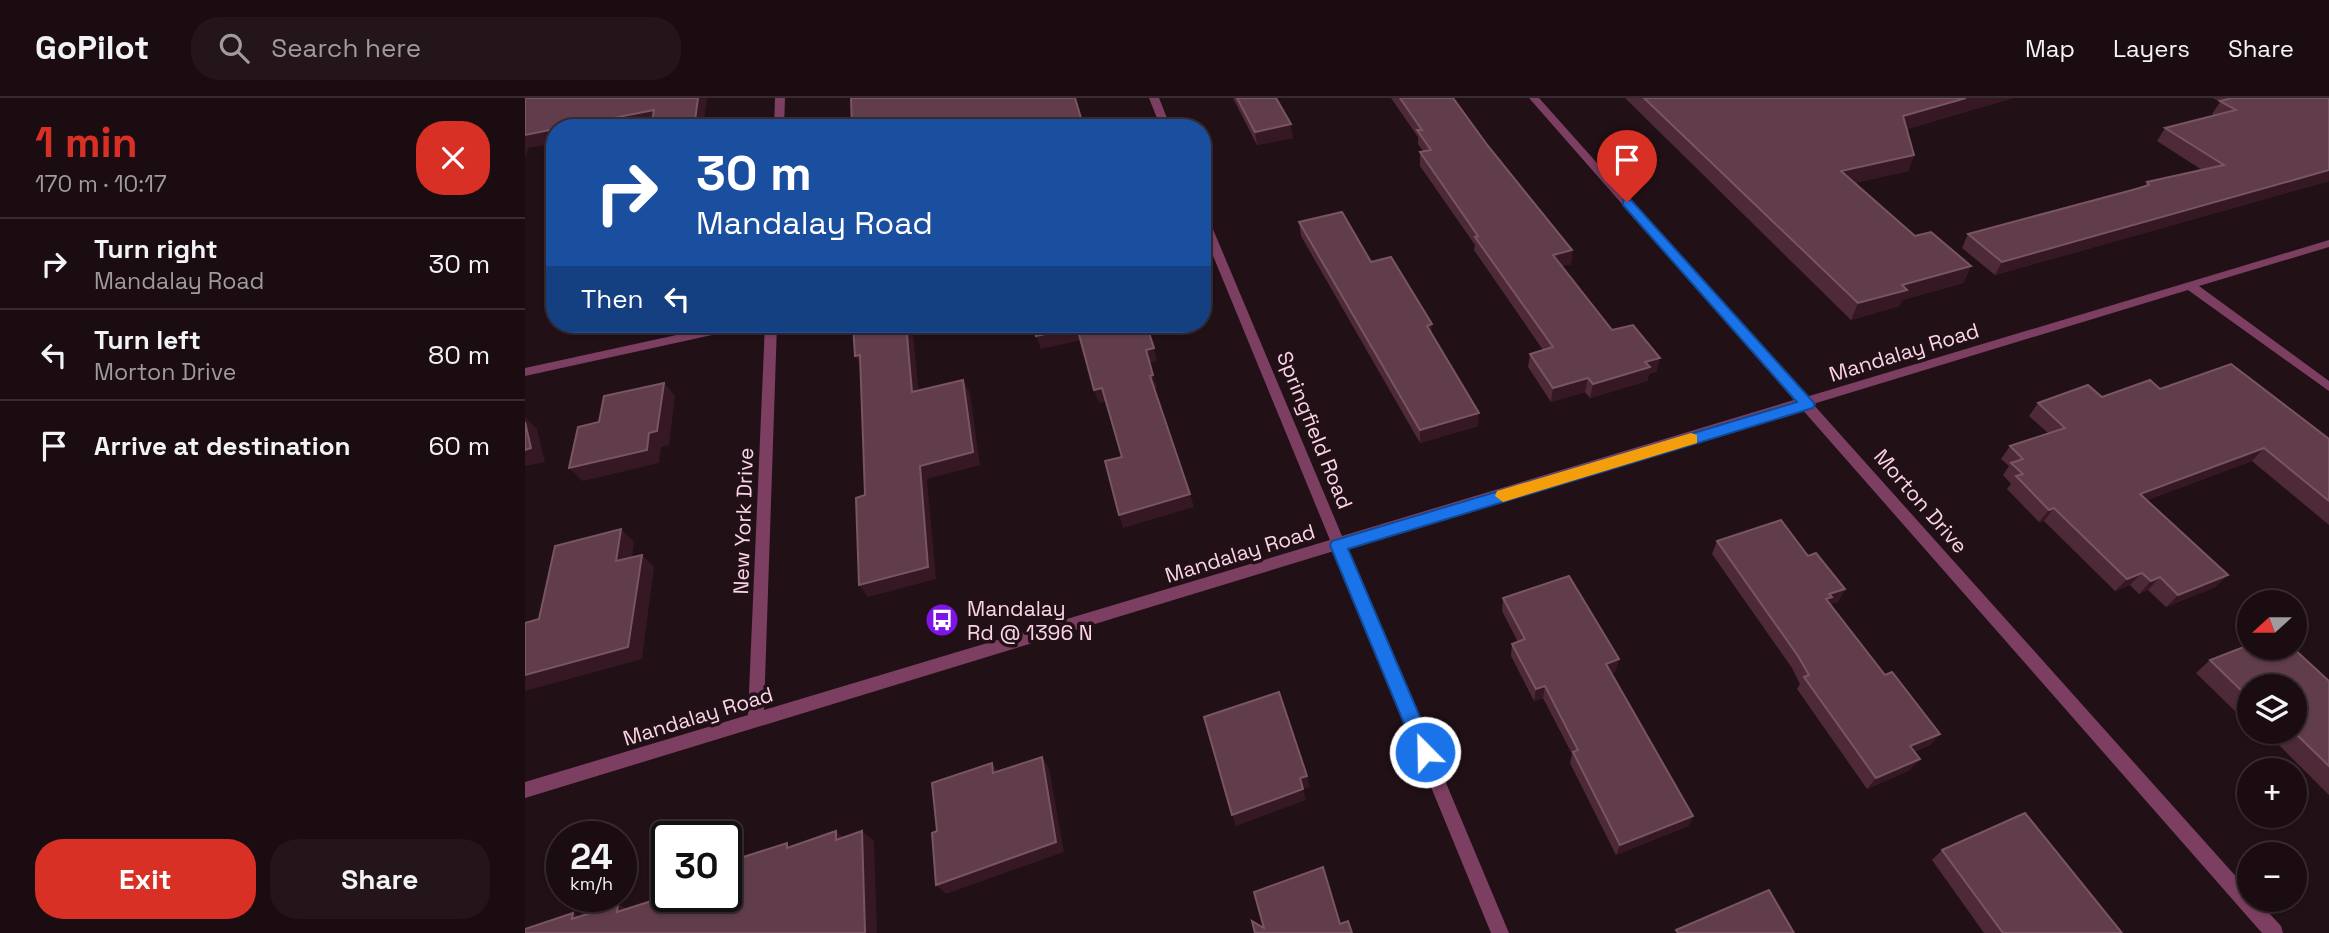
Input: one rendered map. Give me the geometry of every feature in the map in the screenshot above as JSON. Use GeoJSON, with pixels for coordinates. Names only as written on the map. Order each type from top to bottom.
{"type":"FeatureCollection","features":[{"type":"Feature","properties":{"kind":"street"},"geometry":{"type":"LineString","coordinates":[[779,119],[780,98]]}},
{"type":"Feature","properties":{"kind":"street"},"geometry":{"type":"LineString","coordinates":[[1154,98],[1162,119]]}},
{"type":"Feature","properties":{"kind":"street","name":"Morton Drive"},"geometry":{"type":"LineString","coordinates":[[1534,98],[2274,933]]}},
{"type":"Feature","properties":{"kind":"street","name":"Springfield Road"},"geometry":{"type":"LineString","coordinates":[[1211,237],[1500,933]]}},
{"type":"Feature","properties":{"kind":"street","name":"Mandalay Road"},"geometry":{"type":"LineString","coordinates":[[525,790],[1807,404],[2329,243]]}},
{"type":"Feature","properties":{"kind":"street"},"geometry":{"type":"LineString","coordinates":[[2191,286],[2329,387]]}},
{"type":"Feature","properties":{"kind":"street"},"geometry":{"type":"LineString","coordinates":[[525,372],[703,333]]}},
{"type":"Feature","properties":{"kind":"street","name":"New York Drive"},"geometry":{"type":"LineString","coordinates":[[756,720],[771,333]]}},
{"type":"Feature","properties":{"kind":"building"},"geometry":{"type":"Polygon","coordinates":[[[525,98],[698,98],[695,119],[652,119],[654,110],[608,119],[546,119],[546,131],[525,135],[525,98]]]}},
{"type":"Feature","properties":{"kind":"building"},"geometry":{"type":"Polygon","coordinates":[[[851,98],[1075,98],[1081,119],[852,119],[851,98]]]}},
{"type":"Feature","properties":{"kind":"building"},"geometry":{"type":"Polygon","coordinates":[[[1237,98],[1276,98],[1291,124],[1255,132],[1237,98]]]}},
{"type":"Feature","properties":{"kind":"building"},"geometry":{"type":"Polygon","coordinates":[[[1400,98],[1453,98],[1572,250],[1553,255],[1612,330],[1633,325],[1660,358],[1645,362],[1650,367],[1593,384],[1588,378],[1553,388],[1530,354],[1553,347],[1475,237],[1478,236],[1420,152],[1431,150],[1417,130],[1422,130],[1400,98]]]}},
{"type":"Feature","properties":{"kind":"building"},"geometry":{"type":"Polygon","coordinates":[[[1644,98],[1966,98],[1903,116],[1914,155],[1841,171],[1915,236],[1931,232],[1971,266],[1902,285],[1907,290],[1858,303],[1644,98]]]}},
{"type":"Feature","properties":{"kind":"building"},"geometry":{"type":"Polygon","coordinates":[[[2232,98],[2329,98],[2329,170],[2002,262],[1968,234],[2136,189],[2149,185],[2147,182],[2224,165],[2165,128],[2236,110],[2220,101],[2232,98]]]}},
{"type":"Feature","properties":{"kind":"building"},"geometry":{"type":"Polygon","coordinates":[[[1342,212],[1371,262],[1391,257],[1432,324],[1427,326],[1479,413],[1420,430],[1299,222],[1342,212]]]}},
{"type":"Feature","properties":{"kind":"building"},"geometry":{"type":"Polygon","coordinates":[[[854,333],[907,333],[912,392],[963,380],[973,452],[920,466],[928,567],[859,585],[856,498],[865,495],[860,355],[855,356],[854,333]]]}},
{"type":"Feature","properties":{"kind":"building"},"geometry":{"type":"Polygon","coordinates":[[[1079,333],[1149,333],[1154,348],[1146,350],[1153,375],[1150,376],[1190,494],[1119,515],[1105,461],[1122,457],[1102,388],[1094,390],[1079,333]]]}},
{"type":"Feature","properties":{"kind":"building"},"geometry":{"type":"Polygon","coordinates":[[[2231,364],[2329,439],[2329,501],[2264,448],[2140,494],[2228,575],[2178,595],[2160,577],[2151,581],[2142,573],[2127,579],[2054,508],[2049,510],[2016,476],[2023,474],[2011,463],[2023,459],[2010,446],[2065,428],[2038,403],[2088,385],[2102,397],[2150,380],[2160,389],[2231,364]]]}},
{"type":"Feature","properties":{"kind":"building"},"geometry":{"type":"Polygon","coordinates":[[[664,383],[657,431],[649,433],[647,450],[569,468],[578,427],[599,422],[604,396],[664,383]]]}},
{"type":"Feature","properties":{"kind":"building"},"geometry":{"type":"Polygon","coordinates":[[[525,422],[531,448],[525,450],[525,422]]]}},
{"type":"Feature","properties":{"kind":"building"},"geometry":{"type":"Polygon","coordinates":[[[1781,520],[1808,556],[1816,553],[1845,589],[1829,594],[1832,597],[1826,599],[1885,675],[1892,672],[1940,734],[1910,746],[1920,759],[1876,778],[1804,677],[1809,675],[1798,656],[1717,541],[1781,520]]]}},
{"type":"Feature","properties":{"kind":"building"},"geometry":{"type":"Polygon","coordinates":[[[621,529],[616,561],[642,555],[628,647],[525,675],[525,623],[539,619],[555,546],[621,529]]]}},
{"type":"Feature","properties":{"kind":"building"},"geometry":{"type":"Polygon","coordinates":[[[1569,576],[1619,659],[1606,664],[1693,816],[1620,845],[1573,752],[1578,750],[1545,686],[1536,689],[1512,644],[1525,639],[1503,598],[1569,576]]]}},
{"type":"Feature","properties":{"kind":"building"},"geometry":{"type":"Polygon","coordinates":[[[2237,650],[2237,660],[2306,660],[2329,681],[2329,766],[2306,744],[2307,674],[2237,674],[2237,686],[2210,660],[2237,650]]]}},
{"type":"Feature","properties":{"kind":"building"},"geometry":{"type":"Polygon","coordinates":[[[1279,692],[1307,776],[1300,778],[1303,789],[1232,815],[1204,717],[1279,692]]]}},
{"type":"Feature","properties":{"kind":"building"},"geometry":{"type":"Polygon","coordinates":[[[1042,757],[1056,842],[936,885],[932,833],[937,831],[932,783],[992,763],[993,773],[1042,757]]]}},
{"type":"Feature","properties":{"kind":"building"},"geometry":{"type":"Polygon","coordinates":[[[2025,813],[2122,933],[2003,933],[1942,850],[2025,813]]]}},
{"type":"Feature","properties":{"kind":"building"},"geometry":{"type":"Polygon","coordinates":[[[836,831],[836,840],[862,831],[865,933],[525,933],[525,929],[573,913],[572,919],[593,912],[637,912],[637,906],[651,901],[651,912],[742,912],[742,857],[787,843],[787,848],[836,831]]]}},
{"type":"Feature","properties":{"kind":"building"},"geometry":{"type":"Polygon","coordinates":[[[1323,867],[1340,924],[1348,921],[1352,933],[1255,933],[1252,921],[1264,928],[1254,892],[1323,867]]]}},
{"type":"Feature","properties":{"kind":"building"},"geometry":{"type":"Polygon","coordinates":[[[1769,890],[1794,933],[1678,933],[1676,930],[1769,890]]]}},
{"type":"Feature","properties":{"kind":"slow traffic"},"geometry":{"type":"LineString","coordinates":[[1503,496],[1691,439]]}},
{"type":"Feature","properties":{"kind":"place","name":"Mandalay Rd @ 1396 N"},"geometry":{"type":"Point","coordinates":[942,620]}},
{"type":"Feature","properties":{"kind":"route"},"geometry":{"type":"LineString","coordinates":[[1425,752],[1338,545],[1807,404],[1627,202]]}}]}
